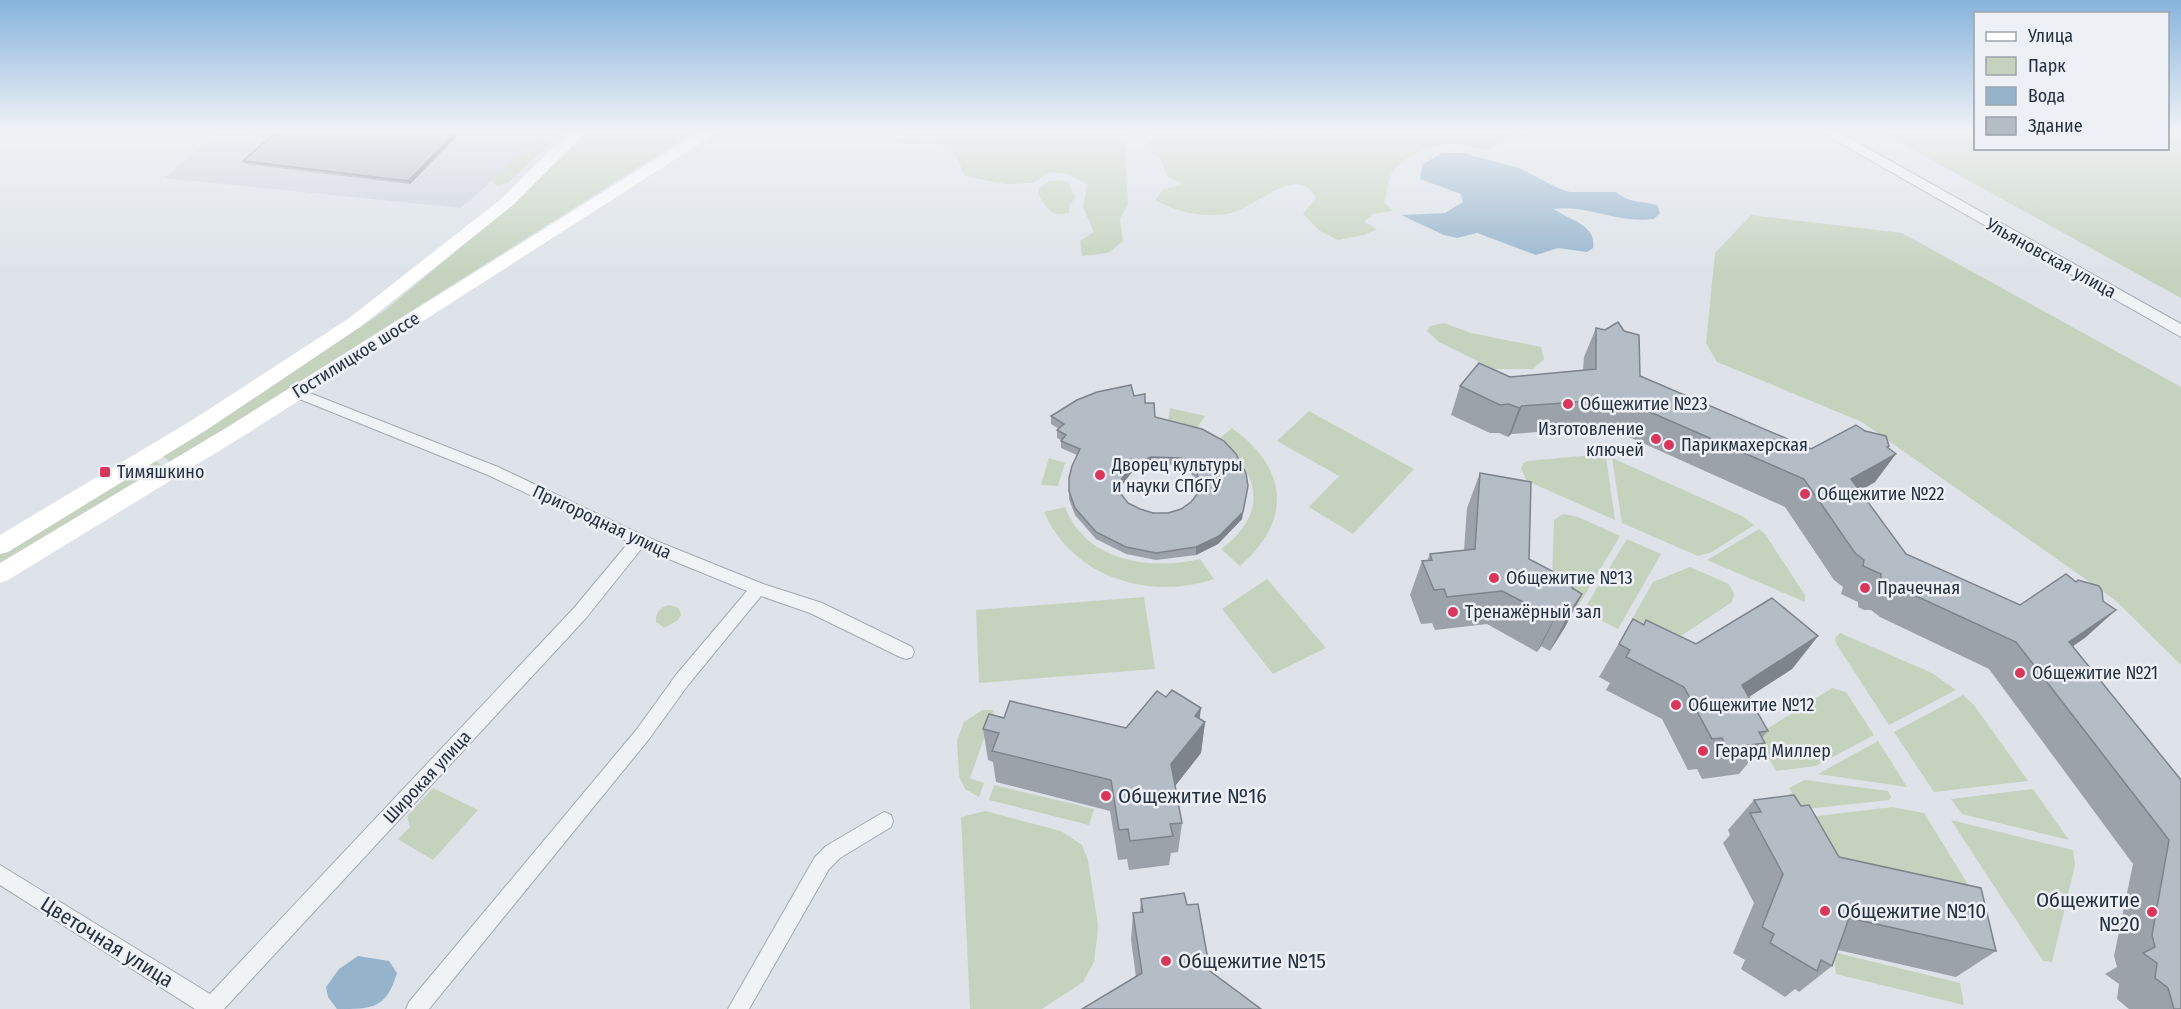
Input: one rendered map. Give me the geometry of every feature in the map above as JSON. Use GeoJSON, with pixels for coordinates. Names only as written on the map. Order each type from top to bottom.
{"type":"FeatureCollection","features":[{"type":"Feature","properties":{"kind":"main road","name":"Гостилицкое шоссе"},"geometry":{"type":"LineString","coordinates":[[0,546],[220,412],[370,311],[507,202],[530,179]]}},
{"type":"Feature","properties":{"kind":"main road","name":"Гостилицкое шоссе"},"geometry":{"type":"LineString","coordinates":[[0,574],[297,393],[635,179]]}},
{"type":"Feature","properties":{"kind":"street","name":"Ульяновская улица"},"geometry":{"type":"LineString","coordinates":[[1912,179],[2181,331]]}},
{"type":"Feature","properties":{"kind":"street","name":"Ульяновская улица"},"geometry":{"type":"LineString","coordinates":[[1930,179],[2181,319]]}},
{"type":"Feature","properties":{"kind":"street","name":"Пригородная улица"},"geometry":{"type":"LineString","coordinates":[[297,393],[493,471],[639,540],[758,589],[816,608],[906,652]]}},
{"type":"Feature","properties":{"kind":"street","name":"Широкая улица"},"geometry":{"type":"LineString","coordinates":[[212,1008],[580,613],[639,540]]}},
{"type":"Feature","properties":{"kind":"street"},"geometry":{"type":"LineString","coordinates":[[416,1009],[586,804],[643,734],[682,680],[758,589]]}},
{"type":"Feature","properties":{"kind":"street"},"geometry":{"type":"LineString","coordinates":[[738,1009],[822,862],[833,852],[884,821]]}},
{"type":"Feature","properties":{"kind":"street","name":"Цветочная улица"},"geometry":{"type":"LineString","coordinates":[[0,874],[212,1008]]}},
{"type":"Feature","properties":{"kind":"shaded area"},"geometry":{"type":"Polygon","coordinates":[[[175,179],[494,179],[461,208],[175,179]]]}},
{"type":"Feature","properties":{"kind":"green space"},"geometry":{"type":"Polygon","coordinates":[[[495,179],[512,179],[498,186],[493,182],[495,179]]]}},
{"type":"Feature","properties":{"kind":"green space"},"geometry":{"type":"Polygon","coordinates":[[[539,179],[620,179],[171,463],[163,456],[383,312],[520,198],[539,179]]]}},
{"type":"Feature","properties":{"kind":"green space"},"geometry":{"type":"Polygon","coordinates":[[[980,179],[1038,179],[1032,183],[1005,184],[980,179]]]}},
{"type":"Feature","properties":{"kind":"green space"},"geometry":{"type":"Polygon","coordinates":[[[1077,179],[1126,179],[1128,204],[1120,219],[1123,241],[1108,253],[1082,256],[1080,241],[1094,232],[1083,207],[1087,185],[1077,179]]]}},
{"type":"Feature","properties":{"kind":"green space"},"geometry":{"type":"Polygon","coordinates":[[[1172,179],[1389,179],[1384,202],[1393,211],[1373,214],[1364,222],[1377,229],[1364,235],[1338,240],[1320,231],[1303,214],[1316,198],[1308,188],[1298,184],[1275,191],[1238,211],[1227,214],[1190,213],[1155,200],[1163,190],[1183,184],[1172,179]]]}},
{"type":"Feature","properties":{"kind":"green space"},"geometry":{"type":"Polygon","coordinates":[[[1966,179],[2181,179],[2181,298],[1966,179]]]}},
{"type":"Feature","properties":{"kind":"green space"},"geometry":{"type":"Polygon","coordinates":[[[1061,180],[1068,182],[1075,198],[1070,204],[1069,213],[1060,214],[1048,209],[1038,192],[1039,188],[1048,182],[1061,180]]]}},
{"type":"Feature","properties":{"kind":"green space"},"geometry":{"type":"Polygon","coordinates":[[[1751,215],[1902,233],[2181,387],[2181,665],[2115,600],[1862,422],[1717,362],[1706,343],[1715,253],[1751,215]]]}},
{"type":"Feature","properties":{"kind":"green space"},"geometry":{"type":"Polygon","coordinates":[[[1444,323],[1471,333],[1541,347],[1544,359],[1533,369],[1494,369],[1439,342],[1427,331],[1430,326],[1444,323]]]}},
{"type":"Feature","properties":{"kind":"green space"},"geometry":{"type":"Polygon","coordinates":[[[1170,408],[1205,416],[1197,428],[1168,421],[1170,408]]]}},
{"type":"Feature","properties":{"kind":"green space"},"geometry":{"type":"Polygon","coordinates":[[[1309,411],[1414,469],[1353,534],[1309,507],[1339,476],[1277,441],[1309,411]]]}},
{"type":"Feature","properties":{"kind":"green space"},"geometry":{"type":"Polygon","coordinates":[[[1232,428],[1251,444],[1265,461],[1273,478],[1277,496],[1275,513],[1269,531],[1257,549],[1240,566],[1221,549],[1236,536],[1252,508],[1253,494],[1244,466],[1219,439],[1232,428]]]}},
{"type":"Feature","properties":{"kind":"green space"},"geometry":{"type":"Polygon","coordinates":[[[1593,455],[1606,457],[1615,520],[1527,481],[1521,469],[1523,463],[1527,461],[1593,455]]]}},
{"type":"Feature","properties":{"kind":"green space"},"geometry":{"type":"Polygon","coordinates":[[[1049,458],[1065,463],[1058,486],[1041,485],[1049,458]]]}},
{"type":"Feature","properties":{"kind":"green space"},"geometry":{"type":"Polygon","coordinates":[[[1612,458],[1742,516],[1754,525],[1712,552],[1698,556],[1622,523],[1612,458]]]}},
{"type":"Feature","properties":{"kind":"green space"},"geometry":{"type":"Polygon","coordinates":[[[156,461],[164,467],[0,564],[0,554],[156,461]]]}},
{"type":"Feature","properties":{"kind":"green space"},"geometry":{"type":"Polygon","coordinates":[[[1065,507],[1074,525],[1088,540],[1103,550],[1121,558],[1161,564],[1200,559],[1214,579],[1189,585],[1164,587],[1139,585],[1093,568],[1073,553],[1057,534],[1044,512],[1065,507]]]}},
{"type":"Feature","properties":{"kind":"green space"},"geometry":{"type":"Polygon","coordinates":[[[1563,514],[1578,517],[1620,536],[1577,608],[1568,603],[1552,581],[1554,520],[1563,514]]]}},
{"type":"Feature","properties":{"kind":"green space"},"geometry":{"type":"Polygon","coordinates":[[[1759,529],[1765,534],[1805,595],[1805,602],[1707,560],[1759,529]]]}},
{"type":"Feature","properties":{"kind":"green space"},"geometry":{"type":"Polygon","coordinates":[[[1627,539],[1661,554],[1618,629],[1583,611],[1627,539]]]}},
{"type":"Feature","properties":{"kind":"green space"},"geometry":{"type":"Polygon","coordinates":[[[1690,567],[1729,584],[1734,594],[1732,602],[1669,644],[1624,633],[1653,582],[1690,567]]]}},
{"type":"Feature","properties":{"kind":"green space"},"geometry":{"type":"Polygon","coordinates":[[[1267,579],[1326,648],[1273,674],[1222,609],[1267,579]]]}},
{"type":"Feature","properties":{"kind":"green space"},"geometry":{"type":"Polygon","coordinates":[[[1144,597],[1155,669],[979,683],[976,610],[1144,597]]]}},
{"type":"Feature","properties":{"kind":"green space"},"geometry":{"type":"Polygon","coordinates":[[[669,605],[679,608],[681,615],[678,620],[664,628],[656,622],[656,616],[661,609],[669,605]]]}},
{"type":"Feature","properties":{"kind":"green space"},"geometry":{"type":"Polygon","coordinates":[[[1840,633],[1932,673],[1956,690],[1889,725],[1837,645],[1835,638],[1840,633]]]}},
{"type":"Feature","properties":{"kind":"green space"},"geometry":{"type":"Polygon","coordinates":[[[1832,688],[1846,692],[1874,735],[1816,766],[1776,771],[1758,739],[1762,732],[1832,688]]]}},
{"type":"Feature","properties":{"kind":"green space"},"geometry":{"type":"Polygon","coordinates":[[[1963,695],[1974,705],[2028,781],[1934,792],[1894,732],[1963,695]]]}},
{"type":"Feature","properties":{"kind":"green space"},"geometry":{"type":"Polygon","coordinates":[[[982,710],[994,710],[970,778],[984,783],[979,797],[965,789],[959,776],[957,741],[964,722],[982,710]]]}},
{"type":"Feature","properties":{"kind":"green space"},"geometry":{"type":"Polygon","coordinates":[[[1878,741],[1907,787],[1818,774],[1878,741]]]}},
{"type":"Feature","properties":{"kind":"green space"},"geometry":{"type":"Polygon","coordinates":[[[1805,780],[1888,791],[1891,797],[1889,800],[1798,810],[1788,794],[1792,793],[1789,788],[1805,780]]]}},
{"type":"Feature","properties":{"kind":"green space"},"geometry":{"type":"Polygon","coordinates":[[[994,785],[1094,809],[1089,825],[989,800],[994,785]]]}},
{"type":"Feature","properties":{"kind":"green space"},"geometry":{"type":"Polygon","coordinates":[[[433,788],[478,810],[433,860],[398,839],[410,827],[407,816],[433,788]]]}},
{"type":"Feature","properties":{"kind":"green space"},"geometry":{"type":"Polygon","coordinates":[[[2033,789],[2069,840],[1962,814],[1951,799],[2033,789]]]}},
{"type":"Feature","properties":{"kind":"green space"},"geometry":{"type":"Polygon","coordinates":[[[1892,807],[1924,813],[1969,886],[1836,861],[1802,818],[1892,807]]]}},
{"type":"Feature","properties":{"kind":"green space"},"geometry":{"type":"Polygon","coordinates":[[[985,811],[1061,831],[1082,845],[1088,860],[1098,925],[1094,962],[1083,982],[1042,1009],[970,1009],[961,817],[985,811]]]}},
{"type":"Feature","properties":{"kind":"green space"},"geometry":{"type":"Polygon","coordinates":[[[1951,820],[2073,850],[2075,865],[2052,962],[2043,961],[1951,820]]]}},
{"type":"Feature","properties":{"kind":"green space"},"geometry":{"type":"Polygon","coordinates":[[[1833,952],[1960,983],[1964,1005],[1836,974],[1833,952]]]}},
{"type":"Feature","properties":{"kind":"water"},"geometry":{"type":"Polygon","coordinates":[[[1420,179],[1541,179],[1570,192],[1616,192],[1631,200],[1657,205],[1660,213],[1654,219],[1641,220],[1578,209],[1554,209],[1591,233],[1593,248],[1587,252],[1558,248],[1536,255],[1477,233],[1457,238],[1444,235],[1401,215],[1445,213],[1463,202],[1461,194],[1420,179]]]}},
{"type":"Feature","properties":{"kind":"water"},"geometry":{"type":"Polygon","coordinates":[[[358,956],[389,961],[397,973],[393,985],[383,1000],[369,1007],[337,1009],[328,997],[326,987],[339,969],[358,956]]]}},
{"type":"Feature","properties":{"kind":"building"},"geometry":{"type":"Polygon","coordinates":[[[1618,322],[1624,331],[1639,335],[1640,376],[1811,449],[1856,425],[1865,431],[1886,436],[1889,446],[1887,447],[1896,454],[1851,479],[1906,554],[2020,605],[2066,574],[2076,582],[2078,580],[2099,586],[2103,601],[2116,610],[2069,642],[2181,780],[2181,1009],[2174,1009],[2168,988],[2155,978],[2157,963],[2143,953],[2155,947],[2152,935],[2169,840],[2016,642],[1903,590],[1894,583],[1881,579],[1881,574],[1863,566],[1864,560],[1855,553],[1804,479],[1620,399],[1519,408],[1509,404],[1500,405],[1460,386],[1479,363],[1510,377],[1596,369],[1596,328],[1605,330],[1618,322]]]}},
{"type":"Feature","properties":{"kind":"building","name":"Дворец культуры и науки СПбГУ"},"geometry":{"type":"Polygon","coordinates":[[[1131,385],[1134,396],[1145,394],[1145,403],[1154,403],[1155,417],[1202,429],[1224,441],[1236,454],[1246,473],[1248,486],[1243,512],[1219,536],[1196,547],[1156,553],[1126,547],[1096,532],[1075,508],[1069,491],[1072,466],[1080,449],[1061,441],[1066,435],[1057,430],[1064,424],[1051,416],[1077,400],[1097,392],[1131,385]],[[1151,457],[1132,465],[1118,484],[1121,494],[1128,503],[1153,513],[1168,513],[1181,509],[1198,493],[1200,483],[1197,473],[1181,458],[1151,457]]]}},
{"type":"Feature","properties":{"kind":"building"},"geometry":{"type":"Polygon","coordinates":[[[1480,473],[1531,482],[1529,559],[1575,583],[1572,588],[1582,594],[1567,617],[1558,612],[1554,618],[1502,591],[1447,597],[1444,589],[1434,590],[1422,561],[1432,560],[1430,554],[1475,549],[1480,473]]]}},
{"type":"Feature","properties":{"kind":"building"},"geometry":{"type":"Polygon","coordinates":[[[1772,598],[1818,636],[1742,685],[1768,731],[1759,732],[1765,743],[1727,748],[1722,738],[1712,739],[1684,687],[1626,657],[1630,650],[1619,644],[1633,619],[1644,625],[1646,620],[1696,644],[1772,598]]]}},
{"type":"Feature","properties":{"kind":"building"},"geometry":{"type":"Polygon","coordinates":[[[1172,690],[1201,708],[1195,716],[1205,722],[1171,764],[1182,823],[1170,824],[1173,836],[1130,841],[1128,829],[1119,830],[1111,780],[992,751],[999,733],[983,729],[989,714],[1004,718],[1010,701],[1126,728],[1157,691],[1166,697],[1172,690]]]}},
{"type":"Feature","properties":{"kind":"building"},"geometry":{"type":"Polygon","coordinates":[[[1794,795],[1801,806],[1809,805],[1839,857],[1981,888],[1996,951],[1849,918],[1832,966],[1821,960],[1817,971],[1770,943],[1774,934],[1762,927],[1783,874],[1750,813],[1761,812],[1754,800],[1794,795]]]}},
{"type":"Feature","properties":{"kind":"building"},"geometry":{"type":"Polygon","coordinates":[[[1184,893],[1187,905],[1198,904],[1210,971],[1261,1009],[1082,1009],[1142,973],[1133,913],[1143,912],[1141,899],[1184,893]]]}},
{"type":"Feature","properties":{"kind":"place","name":"Общежитие №23"},"geometry":{"type":"Point","coordinates":[1568,404]}},
{"type":"Feature","properties":{"kind":"place","name":"Изготовление ключей"},"geometry":{"type":"Point","coordinates":[1656,439]}},
{"type":"Feature","properties":{"kind":"place","name":"Парикмахерская"},"geometry":{"type":"Point","coordinates":[1669,445]}},
{"type":"Feature","properties":{"kind":"place","name":"Тимяшкино"},"geometry":{"type":"Point","coordinates":[105,472]}},
{"type":"Feature","properties":{"kind":"place","name":"Дворец культуры и науки СПбГУ"},"geometry":{"type":"Point","coordinates":[1100,475]}},
{"type":"Feature","properties":{"kind":"place","name":"Общежитие №22"},"geometry":{"type":"Point","coordinates":[1805,494]}},
{"type":"Feature","properties":{"kind":"place","name":"Общежитие №13"},"geometry":{"type":"Point","coordinates":[1494,578]}},
{"type":"Feature","properties":{"kind":"place","name":"Прачечная"},"geometry":{"type":"Point","coordinates":[1865,588]}},
{"type":"Feature","properties":{"kind":"place","name":"Тренажёрный зал"},"geometry":{"type":"Point","coordinates":[1453,612]}},
{"type":"Feature","properties":{"kind":"place","name":"Общежитие №21"},"geometry":{"type":"Point","coordinates":[2020,673]}},
{"type":"Feature","properties":{"kind":"place","name":"Общежитие №12"},"geometry":{"type":"Point","coordinates":[1676,705]}},
{"type":"Feature","properties":{"kind":"place","name":"Герард Миллер"},"geometry":{"type":"Point","coordinates":[1703,751]}},
{"type":"Feature","properties":{"kind":"place","name":"Общежитие №16"},"geometry":{"type":"Point","coordinates":[1106,796]}},
{"type":"Feature","properties":{"kind":"place","name":"Общежитие №10"},"geometry":{"type":"Point","coordinates":[1825,911]}},
{"type":"Feature","properties":{"kind":"place","name":"Общежитие №20"},"geometry":{"type":"Point","coordinates":[2152,912]}},
{"type":"Feature","properties":{"kind":"place","name":"Общежитие №15"},"geometry":{"type":"Point","coordinates":[1166,961]}}]}
